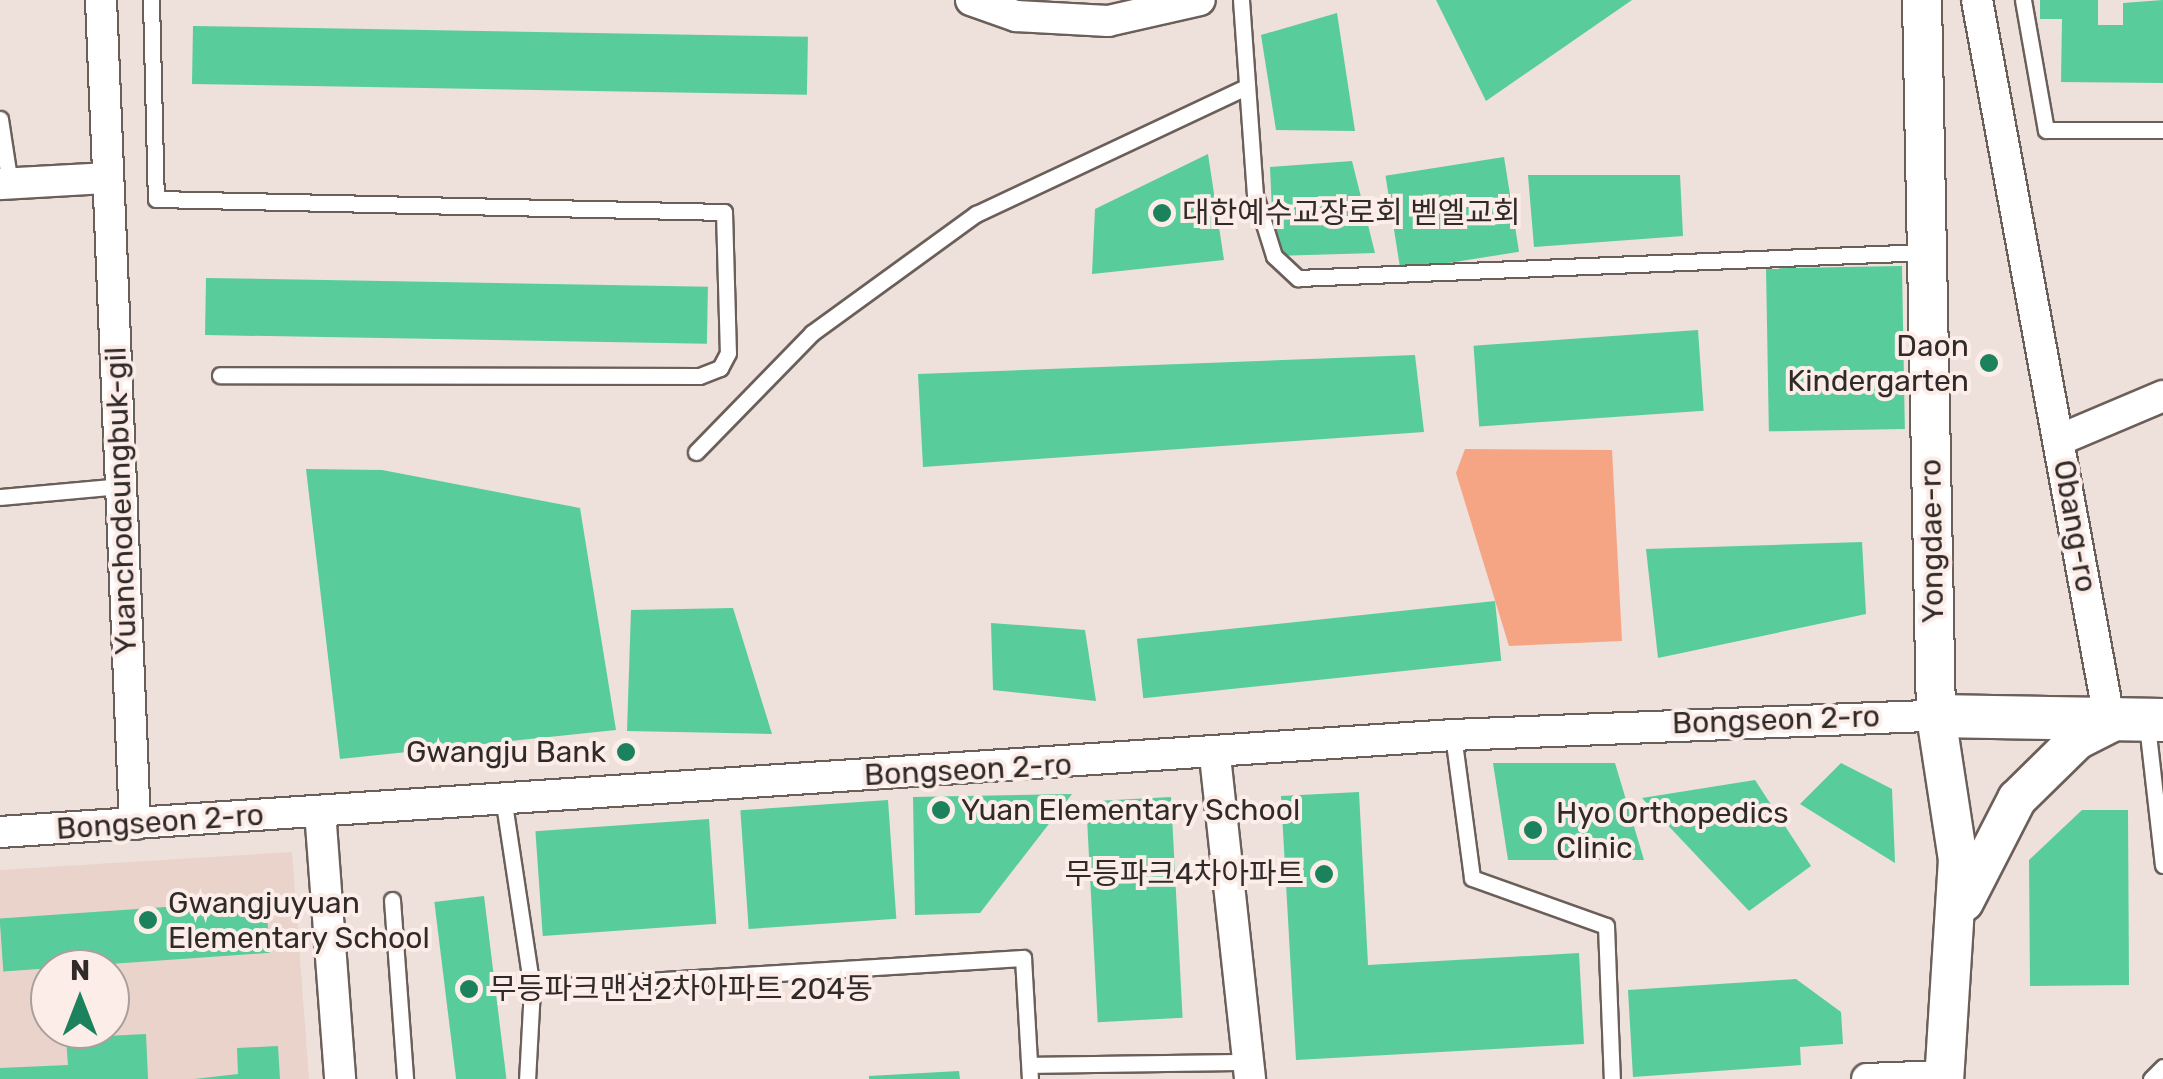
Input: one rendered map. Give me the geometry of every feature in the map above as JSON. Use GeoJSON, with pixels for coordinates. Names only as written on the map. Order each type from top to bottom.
{"type":"FeatureCollection","features":[{"type":"Feature","properties":{"kind":"main road"},"geometry":{"type":"LineString","coordinates":[[1936,716],[2140,721]]}},
{"type":"Feature","properties":{"kind":"street","name":"Yuanchodeungbuk-gil"},"geometry":{"type":"LineString","coordinates":[[101,0],[135,824]]}},
{"type":"Feature","properties":{"kind":"street"},"geometry":{"type":"LineString","coordinates":[[971,0],[1016,16],[1108,21],[1200,0]]}},
{"type":"Feature","properties":{"kind":"street","name":"Yongdae-ro"},"geometry":{"type":"LineString","coordinates":[[1922,0],[1936,716],[1953,786],[1954,923],[1944,1078]]}},
{"type":"Feature","properties":{"kind":"street"},"geometry":{"type":"LineString","coordinates":[[1977,0],[2059,440]]}},
{"type":"Feature","properties":{"kind":"street"},"geometry":{"type":"LineString","coordinates":[[5,184],[108,178]]}},
{"type":"Feature","properties":{"kind":"street","name":"Obang-ro"},"geometry":{"type":"LineString","coordinates":[[2140,721],[2059,440],[2163,396]]}},
{"type":"Feature","properties":{"kind":"street","name":"Bongseon 2-ro"},"geometry":{"type":"LineString","coordinates":[[0,832],[503,797],[1215,756],[1453,735],[1936,716]]}},
{"type":"Feature","properties":{"kind":"street"},"geometry":{"type":"LineString","coordinates":[[1954,923],[2017,798],[2077,740],[2140,721]]}},
{"type":"Feature","properties":{"kind":"street"},"geometry":{"type":"LineString","coordinates":[[1215,756],[1249,1070]]}},
{"type":"Feature","properties":{"kind":"street"},"geometry":{"type":"LineString","coordinates":[[320,811],[340,1079]]}},
{"type":"Feature","properties":{"kind":"street"},"geometry":{"type":"LineString","coordinates":[[1867,1079],[1944,1078]]}},
{"type":"Feature","properties":{"kind":"lane"},"geometry":{"type":"LineString","coordinates":[[151,0],[156,199],[724,212],[728,353],[720,368],[699,376],[220,374]]}},
{"type":"Feature","properties":{"kind":"lane"},"geometry":{"type":"LineString","coordinates":[[1242,0],[1255,195],[1274,256],[1298,278],[1926,252]]}},
{"type":"Feature","properties":{"kind":"lane"},"geometry":{"type":"LineString","coordinates":[[2023,0],[2046,130],[2163,130]]}},
{"type":"Feature","properties":{"kind":"lane"},"geometry":{"type":"LineString","coordinates":[[696,452],[812,333],[913,256],[1074,162],[1246,86]]}},
{"type":"Feature","properties":{"kind":"lane"},"geometry":{"type":"LineString","coordinates":[[0,119],[5,184]]}},
{"type":"Feature","properties":{"kind":"lane"},"geometry":{"type":"LineString","coordinates":[[0,497],[120,486]]}},
{"type":"Feature","properties":{"kind":"lane"},"geometry":{"type":"LineString","coordinates":[[2140,721],[2163,865]]}},
{"type":"Feature","properties":{"kind":"lane"},"geometry":{"type":"LineString","coordinates":[[1453,735],[1472,878],[1606,926],[1612,1079]]}},
{"type":"Feature","properties":{"kind":"lane"},"geometry":{"type":"LineString","coordinates":[[503,797],[532,988],[527,1079]]}},
{"type":"Feature","properties":{"kind":"lane"},"geometry":{"type":"LineString","coordinates":[[392,900],[405,1079]]}},
{"type":"Feature","properties":{"kind":"lane"},"geometry":{"type":"LineString","coordinates":[[532,988],[1023,958],[1030,1072],[1249,1070]]}},
{"type":"Feature","properties":{"kind":"lane"},"geometry":{"type":"LineString","coordinates":[[2151,1079],[2163,1067]]}},
{"type":"Feature","properties":{"kind":"shaded area"},"geometry":{"type":"Polygon","coordinates":[[[1465,449],[1612,450],[1622,641],[1509,646],[1456,473],[1465,449]]]}},
{"type":"Feature","properties":{"kind":"shaded area","name":"Gwangjuyuan Elementary School"},"geometry":{"type":"Polygon","coordinates":[[[292,852],[309,1079],[0,1079],[0,870],[292,852]]]}},
{"type":"Feature","properties":{"kind":"building"},"geometry":{"type":"Polygon","coordinates":[[[1436,0],[1632,0],[1486,101],[1436,0]]]}},
{"type":"Feature","properties":{"kind":"building"},"geometry":{"type":"Polygon","coordinates":[[[2040,0],[2098,0],[2098,25],[2123,25],[2123,3],[2163,0],[2163,83],[2061,82],[2062,19],[2040,19],[2040,0]]]}},
{"type":"Feature","properties":{"kind":"building"},"geometry":{"type":"Polygon","coordinates":[[[1337,13],[1355,131],[1276,130],[1261,35],[1337,13]]]}},
{"type":"Feature","properties":{"kind":"building"},"geometry":{"type":"Polygon","coordinates":[[[193,26],[808,37],[807,95],[192,84],[193,26]]]}},
{"type":"Feature","properties":{"kind":"building"},"geometry":{"type":"Polygon","coordinates":[[[1208,154],[1224,260],[1092,274],[1095,209],[1208,154]]]}},
{"type":"Feature","properties":{"kind":"building"},"geometry":{"type":"Polygon","coordinates":[[[1504,157],[1519,252],[1400,271],[1385,176],[1504,157]]]}},
{"type":"Feature","properties":{"kind":"building"},"geometry":{"type":"Polygon","coordinates":[[[1352,161],[1375,253],[1274,256],[1270,167],[1352,161]]]}},
{"type":"Feature","properties":{"kind":"building"},"geometry":{"type":"Polygon","coordinates":[[[1528,175],[1680,175],[1683,236],[1534,247],[1528,175]]]}},
{"type":"Feature","properties":{"kind":"building"},"geometry":{"type":"Polygon","coordinates":[[[1902,266],[1905,429],[1769,431],[1766,268],[1902,266]]]}},
{"type":"Feature","properties":{"kind":"building"},"geometry":{"type":"Polygon","coordinates":[[[206,278],[708,287],[707,344],[205,335],[206,278]]]}},
{"type":"Feature","properties":{"kind":"building"},"geometry":{"type":"Polygon","coordinates":[[[1698,330],[1704,411],[1479,426],[1474,346],[1698,330]]]}},
{"type":"Feature","properties":{"kind":"building"},"geometry":{"type":"Polygon","coordinates":[[[1415,355],[1424,432],[923,467],[918,374],[1415,355]]]}},
{"type":"Feature","properties":{"kind":"building"},"geometry":{"type":"Polygon","coordinates":[[[306,469],[382,470],[580,508],[616,730],[340,759],[306,469]]]}},
{"type":"Feature","properties":{"kind":"building"},"geometry":{"type":"Polygon","coordinates":[[[1862,542],[1866,614],[1658,658],[1646,549],[1862,542]]]}},
{"type":"Feature","properties":{"kind":"building"},"geometry":{"type":"Polygon","coordinates":[[[1495,601],[1501,661],[1143,698],[1137,639],[1495,601]]]}},
{"type":"Feature","properties":{"kind":"building"},"geometry":{"type":"Polygon","coordinates":[[[733,608],[772,734],[627,731],[631,610],[733,608]]]}},
{"type":"Feature","properties":{"kind":"building"},"geometry":{"type":"Polygon","coordinates":[[[991,623],[1085,630],[1096,701],[993,690],[991,623]]]}},
{"type":"Feature","properties":{"kind":"building"},"geometry":{"type":"Polygon","coordinates":[[[1493,763],[1615,763],[1644,860],[1508,860],[1493,763]]]}},
{"type":"Feature","properties":{"kind":"building"},"geometry":{"type":"Polygon","coordinates":[[[1841,763],[1892,789],[1895,863],[1800,804],[1841,763]]]}},
{"type":"Feature","properties":{"kind":"building"},"geometry":{"type":"Polygon","coordinates":[[[1755,780],[1811,866],[1749,911],[1642,798],[1755,780]]]}},
{"type":"Feature","properties":{"kind":"building","name":"무등파크4차아파트"},"geometry":{"type":"Polygon","coordinates":[[[1359,792],[1368,965],[1579,953],[1584,1044],[1296,1060],[1281,796],[1359,792]]]}},
{"type":"Feature","properties":{"kind":"building"},"geometry":{"type":"Polygon","coordinates":[[[1072,794],[980,913],[915,915],[913,797],[1072,794]]]}},
{"type":"Feature","properties":{"kind":"building"},"geometry":{"type":"Polygon","coordinates":[[[1171,797],[1183,1018],[1098,1022],[1086,801],[1171,797]]]}},
{"type":"Feature","properties":{"kind":"building"},"geometry":{"type":"Polygon","coordinates":[[[888,800],[896,919],[749,929],[740,810],[888,800]]]}},
{"type":"Feature","properties":{"kind":"building"},"geometry":{"type":"Polygon","coordinates":[[[2082,810],[2128,810],[2129,985],[2030,986],[2029,860],[2082,810]]]}},
{"type":"Feature","properties":{"kind":"building"},"geometry":{"type":"Polygon","coordinates":[[[709,819],[716,924],[543,936],[535,831],[709,819]]]}},
{"type":"Feature","properties":{"kind":"building","name":"무등파크맨션2차아파트 204동"},"geometry":{"type":"Polygon","coordinates":[[[484,896],[506,1079],[456,1079],[434,902],[484,896]]]}},
{"type":"Feature","properties":{"kind":"building"},"geometry":{"type":"Polygon","coordinates":[[[266,900],[270,953],[130,963],[130,949],[30,949],[30,970],[3,971],[0,919],[266,900]]]}},
{"type":"Feature","properties":{"kind":"building"},"geometry":{"type":"Polygon","coordinates":[[[1796,979],[1841,1012],[1843,1044],[1800,1047],[1801,1065],[1633,1077],[1628,990],[1796,979]]]}},
{"type":"Feature","properties":{"kind":"building"},"geometry":{"type":"Polygon","coordinates":[[[146,1034],[148,1079],[0,1079],[0,1068],[68,1065],[67,1049],[130,1049],[130,1035],[146,1034]]]}},
{"type":"Feature","properties":{"kind":"building"},"geometry":{"type":"Polygon","coordinates":[[[278,1046],[280,1079],[194,1079],[238,1074],[237,1048],[278,1046]]]}},
{"type":"Feature","properties":{"kind":"building"},"geometry":{"type":"Polygon","coordinates":[[[959,1071],[960,1079],[869,1079],[869,1076],[959,1071]]]}},
{"type":"Feature","properties":{"kind":"place","name":"대한예수교장로회 벧엘교회"},"geometry":{"type":"Point","coordinates":[1162,213]}},
{"type":"Feature","properties":{"kind":"place","name":"Daon Kindergarten"},"geometry":{"type":"Point","coordinates":[1989,363]}},
{"type":"Feature","properties":{"kind":"place","name":"Gwangju Bank"},"geometry":{"type":"Point","coordinates":[626,752]}},
{"type":"Feature","properties":{"kind":"place","name":"Yuan Elementary School"},"geometry":{"type":"Point","coordinates":[941,810]}},
{"type":"Feature","properties":{"kind":"place","name":"Hyo Orthopedics Clinic"},"geometry":{"type":"Point","coordinates":[1533,830]}},
{"type":"Feature","properties":{"kind":"place","name":"무등파크4차아파트"},"geometry":{"type":"Point","coordinates":[1324,874]}},
{"type":"Feature","properties":{"kind":"place","name":"Gwangjuyuan Elementary School"},"geometry":{"type":"Point","coordinates":[148,920]}},
{"type":"Feature","properties":{"kind":"place","name":"무등파크맨션2차아파트 204동"},"geometry":{"type":"Point","coordinates":[469,989]}}]}
